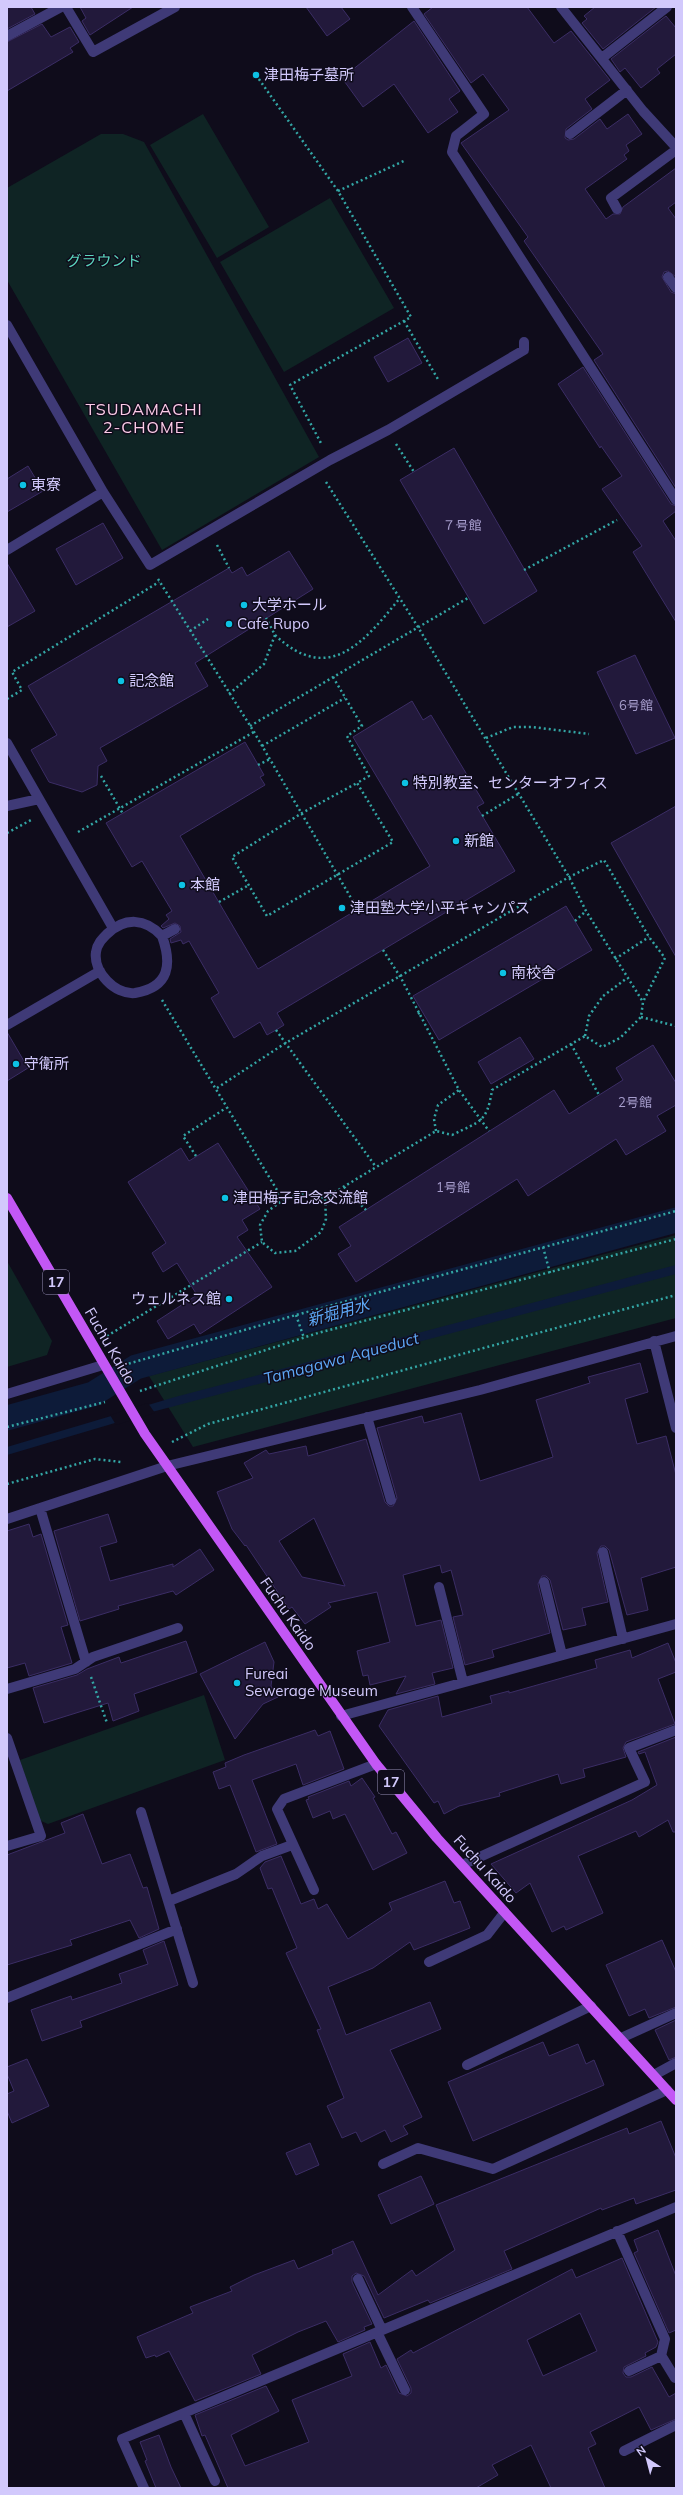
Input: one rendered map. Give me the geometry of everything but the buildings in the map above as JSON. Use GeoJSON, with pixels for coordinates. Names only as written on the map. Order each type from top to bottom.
{"type":"FeatureCollection","features":[{"type":"Feature","properties":{"kind":"main road","name":"Fuchu Kaido"},"geometry":{"type":"LineString","coordinates":[[7,1198],[145,1434],[376,1764],[504,1913],[621,2038],[676,2100]]}},
{"type":"Feature","properties":{"kind":"street"},"geometry":{"type":"LineString","coordinates":[[7,36],[61,7]]}},
{"type":"Feature","properties":{"kind":"street"},"geometry":{"type":"LineString","coordinates":[[66,7],[93,52],[171,8]]}},
{"type":"Feature","properties":{"kind":"street"},"geometry":{"type":"LineString","coordinates":[[412,7],[484,114],[456,136],[452,152],[676,500]]}},
{"type":"Feature","properties":{"kind":"street"},"geometry":{"type":"LineString","coordinates":[[561,7],[627,90],[676,148],[611,198],[617,209]]}},
{"type":"Feature","properties":{"kind":"street"},"geometry":{"type":"LineString","coordinates":[[602,58],[667,7]]}},
{"type":"Feature","properties":{"kind":"street"},"geometry":{"type":"LineString","coordinates":[[570,134],[627,90]]}},
{"type":"Feature","properties":{"kind":"street"},"geometry":{"type":"LineString","coordinates":[[668,277],[676,288]]}},
{"type":"Feature","properties":{"kind":"street"},"geometry":{"type":"LineString","coordinates":[[7,325],[103,492],[150,565],[330,460],[388,430],[448,396],[524,350],[524,342]]}},
{"type":"Feature","properties":{"kind":"street"},"geometry":{"type":"LineString","coordinates":[[7,550],[103,492]]}},
{"type":"Feature","properties":{"kind":"street"},"geometry":{"type":"LineString","coordinates":[[7,743],[113,928]]}},
{"type":"Feature","properties":{"kind":"street"},"geometry":{"type":"LineString","coordinates":[[7,806],[39,799]]}},
{"type":"Feature","properties":{"kind":"street"},"geometry":{"type":"LineString","coordinates":[[129,921],[143,922],[154,928],[162,936],[169,963],[166,973],[153,987],[134,993],[120,990],[109,984],[100,971],[96,953],[98,946],[101,939],[113,928],[129,921]]}},
{"type":"Feature","properties":{"kind":"street"},"geometry":{"type":"LineString","coordinates":[[162,936],[175,929]]}},
{"type":"Feature","properties":{"kind":"street"},"geometry":{"type":"LineString","coordinates":[[7,1025],[100,971]]}},
{"type":"Feature","properties":{"kind":"street"},"geometry":{"type":"LineString","coordinates":[[7,1519],[167,1466],[480,1390],[676,1336]]}},
{"type":"Feature","properties":{"kind":"street"},"geometry":{"type":"LineString","coordinates":[[654,1341],[676,1428]]}},
{"type":"Feature","properties":{"kind":"street"},"geometry":{"type":"LineString","coordinates":[[7,1394],[104,1366]]}},
{"type":"Feature","properties":{"kind":"street"},"geometry":{"type":"LineString","coordinates":[[367,1417],[391,1500]]}},
{"type":"Feature","properties":{"kind":"street"},"geometry":{"type":"LineString","coordinates":[[40,1508],[86,1662]]}},
{"type":"Feature","properties":{"kind":"street"},"geometry":{"type":"LineString","coordinates":[[603,1552],[623,1639]]}},
{"type":"Feature","properties":{"kind":"street"},"geometry":{"type":"LineString","coordinates":[[544,1582],[562,1655]]}},
{"type":"Feature","properties":{"kind":"street"},"geometry":{"type":"LineString","coordinates":[[439,1587],[463,1682]]}},
{"type":"Feature","properties":{"kind":"street"},"geometry":{"type":"LineString","coordinates":[[341,1716],[676,1624]]}},
{"type":"Feature","properties":{"kind":"street"},"geometry":{"type":"LineString","coordinates":[[7,1689],[75,1669],[93,1657],[178,1628]]}},
{"type":"Feature","properties":{"kind":"street"},"geometry":{"type":"LineString","coordinates":[[462,1865],[645,1782],[629,1748],[676,1730]]}},
{"type":"Feature","properties":{"kind":"street"},"geometry":{"type":"LineString","coordinates":[[7,1738],[41,1836],[7,1846]]}},
{"type":"Feature","properties":{"kind":"street"},"geometry":{"type":"LineString","coordinates":[[314,1890],[292,1845],[277,1809],[284,1799],[376,1764]]}},
{"type":"Feature","properties":{"kind":"street"},"geometry":{"type":"LineString","coordinates":[[141,1812],[193,1983]]}},
{"type":"Feature","properties":{"kind":"street"},"geometry":{"type":"LineString","coordinates":[[169,1901],[236,1874],[262,1856],[292,1845]]}},
{"type":"Feature","properties":{"kind":"street"},"geometry":{"type":"LineString","coordinates":[[429,1962],[487,1935],[504,1913]]}},
{"type":"Feature","properties":{"kind":"street"},"geometry":{"type":"LineString","coordinates":[[7,1998],[177,1929]]}},
{"type":"Feature","properties":{"kind":"street"},"geometry":{"type":"LineString","coordinates":[[467,2065],[591,2006]]}},
{"type":"Feature","properties":{"kind":"street"},"geometry":{"type":"LineString","coordinates":[[621,2038],[676,2013]]}},
{"type":"Feature","properties":{"kind":"street"},"geometry":{"type":"LineString","coordinates":[[654,2075],[676,2063]]}},
{"type":"Feature","properties":{"kind":"street"},"geometry":{"type":"LineString","coordinates":[[383,2164],[418,2148],[493,2168],[667,2090]]}},
{"type":"Feature","properties":{"kind":"street"},"geometry":{"type":"LineString","coordinates":[[144,2488],[122,2439],[676,2207]]}},
{"type":"Feature","properties":{"kind":"street"},"geometry":{"type":"LineString","coordinates":[[617,2232],[662,2328],[665,2339],[661,2355],[675,2378]]}},
{"type":"Feature","properties":{"kind":"street"},"geometry":{"type":"LineString","coordinates":[[358,2279],[405,2390]]}},
{"type":"Feature","properties":{"kind":"street"},"geometry":{"type":"LineString","coordinates":[[629,2371],[661,2355]]}},
{"type":"Feature","properties":{"kind":"street"},"geometry":{"type":"LineString","coordinates":[[184,2413],[215,2481]]}},
{"type":"Feature","properties":{"kind":"street"},"geometry":{"type":"LineString","coordinates":[[624,2451],[676,2425]]}},
{"type":"Feature","properties":{"kind":"path"},"geometry":{"type":"LineString","coordinates":[[256,76],[338,191],[411,317],[290,385],[330,460]]}},
{"type":"Feature","properties":{"kind":"path"},"geometry":{"type":"LineString","coordinates":[[338,191],[406,160]]}},
{"type":"Feature","properties":{"kind":"path"},"geometry":{"type":"LineString","coordinates":[[404,321],[448,396]]}},
{"type":"Feature","properties":{"kind":"path"},"geometry":{"type":"LineString","coordinates":[[388,430],[414,472]]}},
{"type":"Feature","properties":{"kind":"path"},"geometry":{"type":"LineString","coordinates":[[317,468],[418,626],[569,877],[586,910],[615,959],[643,1002]]}},
{"type":"Feature","properties":{"kind":"path"},"geometry":{"type":"LineString","coordinates":[[524,570],[617,520]]}},
{"type":"Feature","properties":{"kind":"path"},"geometry":{"type":"LineString","coordinates":[[210,530],[229,568]]}},
{"type":"Feature","properties":{"kind":"path"},"geometry":{"type":"LineString","coordinates":[[150,565],[254,732],[358,910]]}},
{"type":"Feature","properties":{"kind":"path"},"geometry":{"type":"LineString","coordinates":[[7,699],[22,690],[12,672],[159,581]]}},
{"type":"Feature","properties":{"kind":"path"},"geometry":{"type":"LineString","coordinates":[[266,618],[275,635],[290,649],[315,659],[337,657],[366,636],[400,598]]}},
{"type":"Feature","properties":{"kind":"path"},"geometry":{"type":"LineString","coordinates":[[250,726],[468,598]]}},
{"type":"Feature","properties":{"kind":"path"},"geometry":{"type":"LineString","coordinates":[[190,631],[208,619]]}},
{"type":"Feature","properties":{"kind":"path"},"geometry":{"type":"LineString","coordinates":[[229,694],[264,664],[275,635]]}},
{"type":"Feature","properties":{"kind":"path"},"geometry":{"type":"LineString","coordinates":[[333,677],[362,726],[347,736],[369,776],[302,813],[232,857],[267,916],[338,876],[393,842],[357,783]]}},
{"type":"Feature","properties":{"kind":"path"},"geometry":{"type":"LineString","coordinates":[[262,746],[345,698]]}},
{"type":"Feature","properties":{"kind":"path"},"geometry":{"type":"LineString","coordinates":[[486,738],[513,728],[532,727],[589,734]]}},
{"type":"Feature","properties":{"kind":"path"},"geometry":{"type":"LineString","coordinates":[[63,840],[254,732]]}},
{"type":"Feature","properties":{"kind":"path"},"geometry":{"type":"LineString","coordinates":[[258,765],[270,759]]}},
{"type":"Feature","properties":{"kind":"path"},"geometry":{"type":"LineString","coordinates":[[101,776],[124,814]]}},
{"type":"Feature","properties":{"kind":"path"},"geometry":{"type":"LineString","coordinates":[[482,816],[518,794]]}},
{"type":"Feature","properties":{"kind":"path"},"geometry":{"type":"LineString","coordinates":[[7,833],[46,812]]}},
{"type":"Feature","properties":{"kind":"path"},"geometry":{"type":"LineString","coordinates":[[217,1088],[284,1044],[401,978],[569,877],[604,860],[649,937],[665,958],[643,1002],[641,1017],[620,1038],[602,1047],[585,1036]]}},
{"type":"Feature","properties":{"kind":"path"},"geometry":{"type":"LineString","coordinates":[[219,902],[249,885]]}},
{"type":"Feature","properties":{"kind":"path"},"geometry":{"type":"LineString","coordinates":[[575,921],[586,910]]}},
{"type":"Feature","properties":{"kind":"path"},"geometry":{"type":"LineString","coordinates":[[615,959],[649,937]]}},
{"type":"Feature","properties":{"kind":"path"},"geometry":{"type":"LineString","coordinates":[[383,950],[401,978],[418,1014],[459,1090],[489,1131]]}},
{"type":"Feature","properties":{"kind":"path"},"geometry":{"type":"LineString","coordinates":[[325,1198],[326,1219],[321,1232],[295,1251],[275,1253],[262,1242],[260,1225],[268,1211],[283,1200],[304,1193],[325,1198],[436,1131],[452,1135],[482,1120],[489,1110],[492,1090],[585,1036],[589,1016],[603,996],[627,978]]}},
{"type":"Feature","properties":{"kind":"path"},"geometry":{"type":"LineString","coordinates":[[153,987],[217,1088],[226,1108],[283,1200]]}},
{"type":"Feature","properties":{"kind":"path"},"geometry":{"type":"LineString","coordinates":[[418,1014],[422,1011]]}},
{"type":"Feature","properties":{"kind":"path"},"geometry":{"type":"LineString","coordinates":[[641,1017],[676,1026]]}},
{"type":"Feature","properties":{"kind":"path"},"geometry":{"type":"LineString","coordinates":[[276,1030],[284,1044],[376,1168]]}},
{"type":"Feature","properties":{"kind":"path"},"geometry":{"type":"LineString","coordinates":[[571,1044],[599,1094]]}},
{"type":"Feature","properties":{"kind":"path"},"geometry":{"type":"LineString","coordinates":[[436,1131],[434,1119],[438,1105],[459,1090]]}},
{"type":"Feature","properties":{"kind":"path"},"geometry":{"type":"LineString","coordinates":[[196,1156],[183,1136],[226,1108]]}},
{"type":"Feature","properties":{"kind":"path"},"geometry":{"type":"LineString","coordinates":[[344,1187],[366,1210]]}},
{"type":"Feature","properties":{"kind":"path"},"geometry":{"type":"LineString","coordinates":[[120,1366],[296,1315],[676,1211]]}},
{"type":"Feature","properties":{"kind":"path"},"geometry":{"type":"LineString","coordinates":[[136,1392],[304,1338],[676,1239]]}},
{"type":"Feature","properties":{"kind":"path"},"geometry":{"type":"LineString","coordinates":[[104,1338],[262,1242]]}},
{"type":"Feature","properties":{"kind":"path"},"geometry":{"type":"LineString","coordinates":[[543,1247],[550,1273]]}},
{"type":"Feature","properties":{"kind":"path"},"geometry":{"type":"LineString","coordinates":[[170,1443],[208,1424],[676,1295]]}},
{"type":"Feature","properties":{"kind":"path"},"geometry":{"type":"LineString","coordinates":[[296,1315],[304,1338]]}},
{"type":"Feature","properties":{"kind":"path"},"geometry":{"type":"LineString","coordinates":[[7,1427],[105,1402]]}},
{"type":"Feature","properties":{"kind":"path"},"geometry":{"type":"LineString","coordinates":[[7,1484],[95,1459],[123,1462]]}},
{"type":"Feature","properties":{"kind":"path"},"geometry":{"type":"LineString","coordinates":[[86,1662],[107,1723]]}},
{"type":"Feature","properties":{"kind":"green space"},"geometry":{"type":"Polygon","coordinates":[[[203,114],[269,227],[217,258],[150,145],[203,114]]]}},
{"type":"Feature","properties":{"kind":"green space","name":"グラウンド"},"geometry":{"type":"Polygon","coordinates":[[[101,134],[123,134],[144,142],[319,457],[162,550],[7,280],[7,188],[101,134]]]}},
{"type":"Feature","properties":{"kind":"green space"},"geometry":{"type":"Polygon","coordinates":[[[330,198],[394,308],[284,372],[220,262],[330,198]]]}},
{"type":"Feature","properties":{"kind":"green space"},"geometry":{"type":"Polygon","coordinates":[[[676,1235],[676,1318],[193,1447],[149,1376],[676,1235]]]}},
{"type":"Feature","properties":{"kind":"green space"},"geometry":{"type":"Polygon","coordinates":[[[7,1261],[52,1341],[47,1355],[7,1367],[7,1261]]]}},
{"type":"Feature","properties":{"kind":"green space"},"geometry":{"type":"Polygon","coordinates":[[[204,1695],[225,1760],[48,1824],[39,1820],[20,1760],[204,1695]]]}},
{"type":"Feature","properties":{"kind":"water","name":"Tamagawa Aqueduct"},"geometry":{"type":"Polygon","coordinates":[[[676,1265],[676,1274],[152,1412],[7,1455],[7,1447],[175,1397],[676,1265]]]}},
{"type":"Feature","properties":{"kind":"pier"},"geometry":{"type":"Polygon","coordinates":[[[148,1403],[155,1413],[116,1425],[110,1415],[148,1403]]]}},
{"type":"Feature","properties":{"kind":"waterway","name":"新堀用水"},"geometry":{"type":"LineString","coordinates":[[7,1418],[93,1394],[136,1367],[676,1220]]}},
{"type":"Feature","properties":{"kind":"place","name":"津田梅子墓所"},"geometry":{"type":"Point","coordinates":[256,75]}},
{"type":"Feature","properties":{"kind":"place","name":"東寮"},"geometry":{"type":"Point","coordinates":[23,485]}},
{"type":"Feature","properties":{"kind":"place","name":"大学ホール"},"geometry":{"type":"Point","coordinates":[244,605]}},
{"type":"Feature","properties":{"kind":"place","name":"Cafe Rupo"},"geometry":{"type":"Point","coordinates":[229,624]}},
{"type":"Feature","properties":{"kind":"place","name":"記念館"},"geometry":{"type":"Point","coordinates":[121,681]}},
{"type":"Feature","properties":{"kind":"place","name":"特別教室、センターオフィス"},"geometry":{"type":"Point","coordinates":[405,783]}},
{"type":"Feature","properties":{"kind":"place","name":"新館"},"geometry":{"type":"Point","coordinates":[456,841]}},
{"type":"Feature","properties":{"kind":"place","name":"本館"},"geometry":{"type":"Point","coordinates":[182,885]}},
{"type":"Feature","properties":{"kind":"place","name":"津田塾大学小平キャンパス"},"geometry":{"type":"Point","coordinates":[342,908]}},
{"type":"Feature","properties":{"kind":"place","name":"南校舎"},"geometry":{"type":"Point","coordinates":[503,973]}},
{"type":"Feature","properties":{"kind":"place","name":"守衛所"},"geometry":{"type":"Point","coordinates":[16,1064]}},
{"type":"Feature","properties":{"kind":"place","name":"津田梅子記念交流館"},"geometry":{"type":"Point","coordinates":[225,1198]}},
{"type":"Feature","properties":{"kind":"place","name":"ウェルネス館"},"geometry":{"type":"Point","coordinates":[229,1299]}},
{"type":"Feature","properties":{"kind":"place","name":"Fureai Sewerage Museum"},"geometry":{"type":"Point","coordinates":[237,1683]}},
{"type":"Feature","properties":{"kind":"district","name":"TSUDAMACHI 2-CHOME"},"geometry":{"type":"Point","coordinates":[144,418]}}]}
